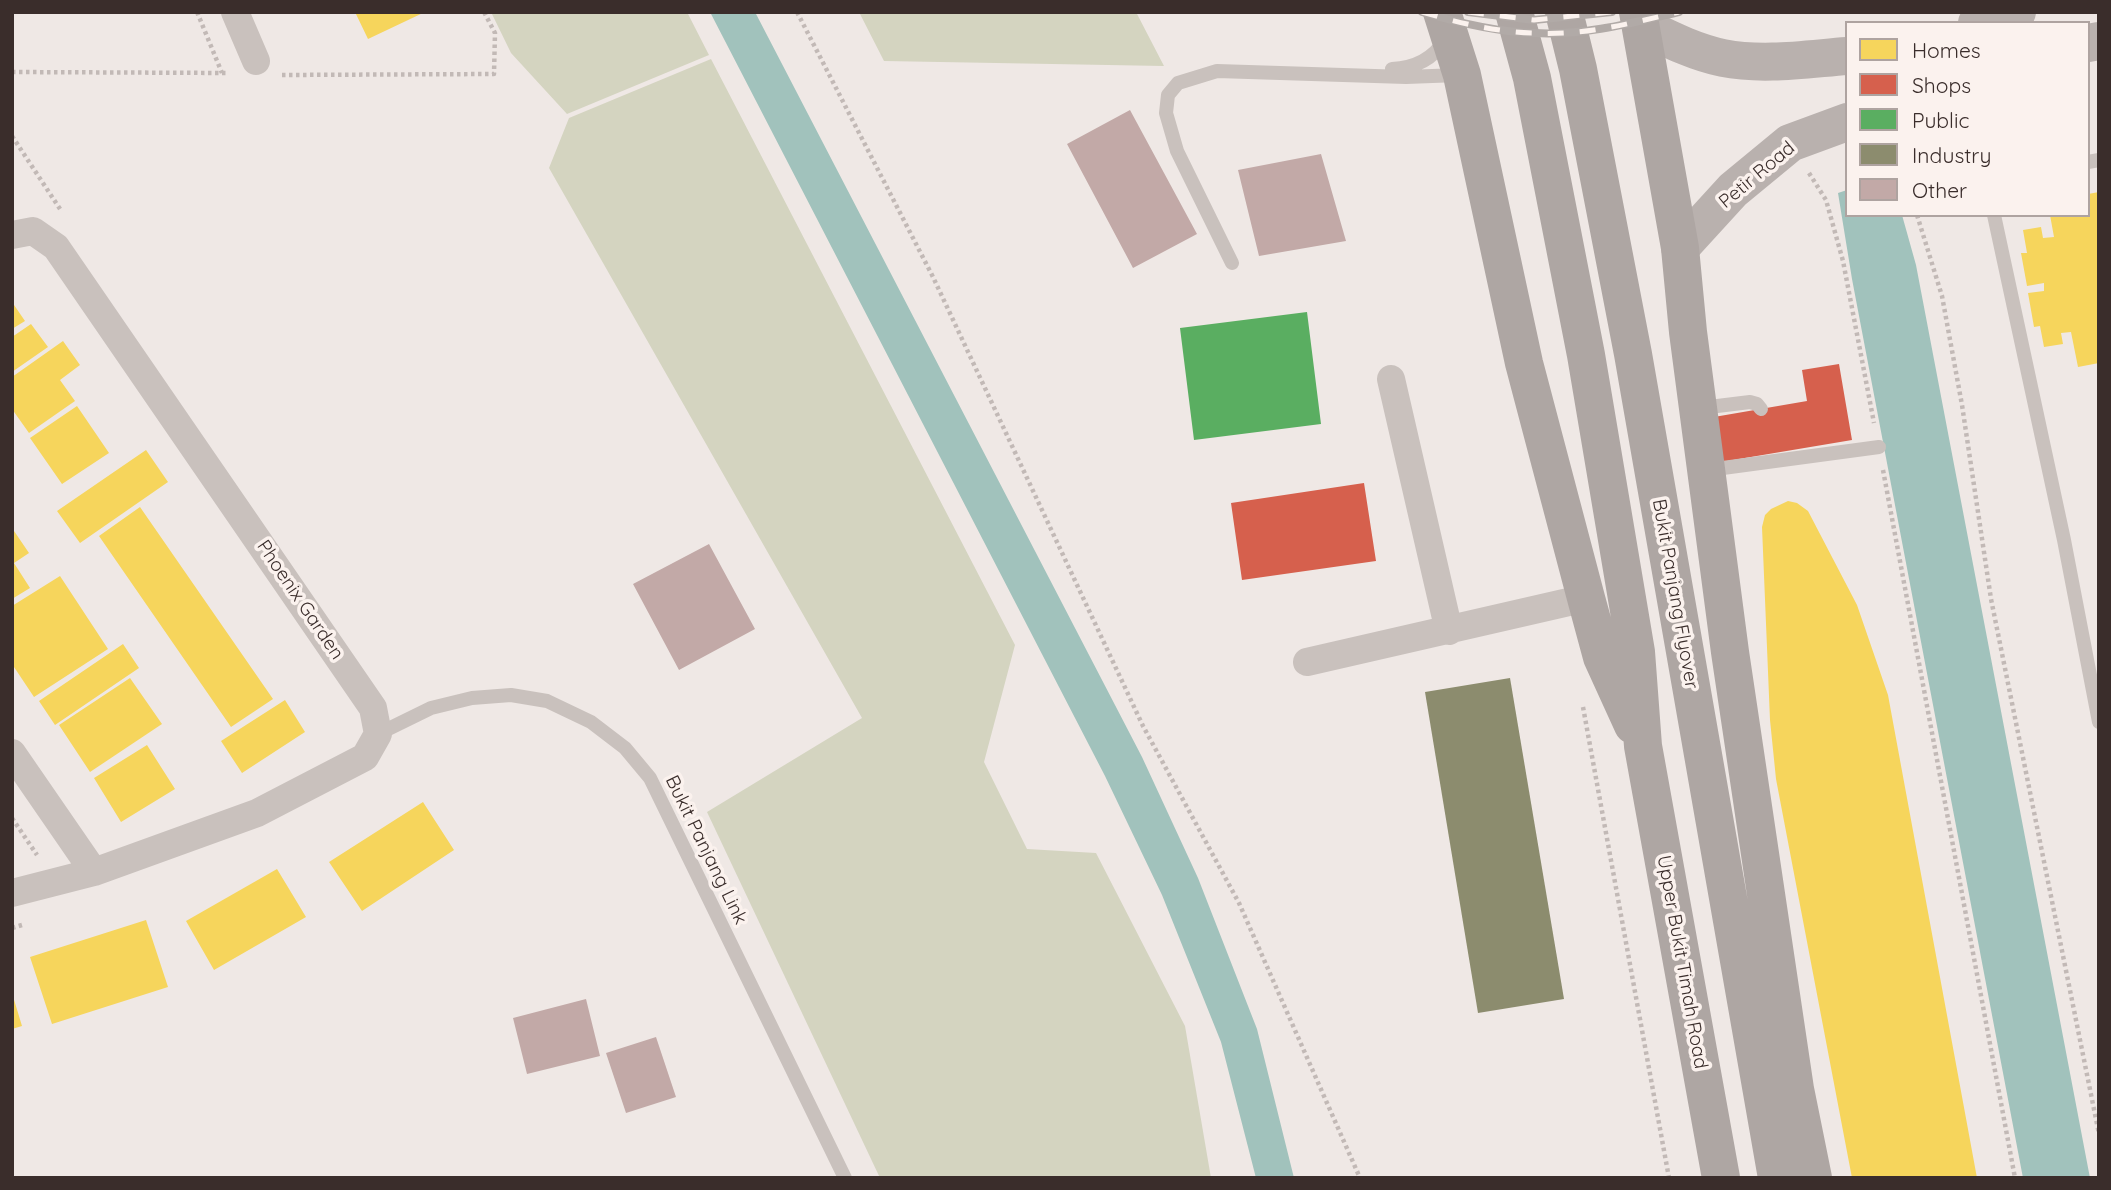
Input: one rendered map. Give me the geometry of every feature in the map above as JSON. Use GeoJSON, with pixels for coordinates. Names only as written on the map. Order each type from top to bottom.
{"type":"FeatureCollection","features":[{"type":"Feature","properties":{"kind":"highway"},"geometry":{"type":"LineString","coordinates":[[1514,12],[1532,78],[1586,355],[1636,652],[1643,746]]}},
{"type":"Feature","properties":{"kind":"highway","name":"Bukit Panjang Flyover"},"geometry":{"type":"LineString","coordinates":[[1564,12],[1578,69],[1633,354],[1777,1178]]}},
{"type":"Feature","properties":{"kind":"highway"},"geometry":{"type":"LineString","coordinates":[[1640,19],[1681,248],[1688,332],[1706,471],[1773,951],[1795,1089],[1813,1178]]}},
{"type":"Feature","properties":{"kind":"highway"},"geometry":{"type":"LineString","coordinates":[[1446,22],[1462,75],[1524,363],[1602,657],[1643,746]]}},
{"type":"Feature","properties":{"kind":"highway","name":"Upper Bukit Timah Road"},"geometry":{"type":"LineString","coordinates":[[1643,746],[1720,1178]]}},
{"type":"Feature","properties":{"kind":"main road"},"geometry":{"type":"LineString","coordinates":[[1640,19],[1692,50],[1726,58],[1776,61],[1845,56]]}},
{"type":"Feature","properties":{"kind":"main road","name":"Petir Road"},"geometry":{"type":"LineString","coordinates":[[1681,248],[1732,190],[1790,143],[1845,123]]}},
{"type":"Feature","properties":{"kind":"street"},"geometry":{"type":"LineString","coordinates":[[235,12],[256,61]]}},
{"type":"Feature","properties":{"kind":"street","name":"Phoenix Garden"},"geometry":{"type":"LineString","coordinates":[[12,235],[33,231],[56,247],[373,708],[378,734]]}},
{"type":"Feature","properties":{"kind":"street"},"geometry":{"type":"LineString","coordinates":[[1391,379],[1449,631]]}},
{"type":"Feature","properties":{"kind":"street"},"geometry":{"type":"LineString","coordinates":[[1307,662],[1586,598]]}},
{"type":"Feature","properties":{"kind":"street"},"geometry":{"type":"LineString","coordinates":[[12,892],[94,872],[257,813],[366,757],[378,734]]}},
{"type":"Feature","properties":{"kind":"street"},"geometry":{"type":"LineString","coordinates":[[12,753],[94,872]]}},
{"type":"Feature","properties":{"kind":"lane"},"geometry":{"type":"LineString","coordinates":[[1341,73],[1415,65],[1434,54],[1446,22]]}},
{"type":"Feature","properties":{"kind":"lane"},"geometry":{"type":"LineString","coordinates":[[1232,263],[1177,151],[1166,113],[1168,95],[1178,83],[1217,71],[1462,75]]}},
{"type":"Feature","properties":{"kind":"lane"},"geometry":{"type":"LineString","coordinates":[[1994,217],[2064,540],[2099,722]]}},
{"type":"Feature","properties":{"kind":"lane"},"geometry":{"type":"LineString","coordinates":[[1699,408],[1750,402],[1761,409]]}},
{"type":"Feature","properties":{"kind":"lane"},"geometry":{"type":"LineString","coordinates":[[1706,471],[1769,458],[1879,447]]}},
{"type":"Feature","properties":{"kind":"lane","name":"Bukit Panjang Link"},"geometry":{"type":"LineString","coordinates":[[378,734],[431,708],[472,698],[511,695],[547,701],[592,722],[625,748],[650,778],[845,1178]]}},
{"type":"Feature","properties":{"kind":"path"},"geometry":{"type":"LineString","coordinates":[[197,12],[222,73]]}},
{"type":"Feature","properties":{"kind":"path"},"geometry":{"type":"LineString","coordinates":[[797,12],[933,277],[1143,726],[1239,903],[1360,1178]]}},
{"type":"Feature","properties":{"kind":"path"},"geometry":{"type":"LineString","coordinates":[[1790,143],[1826,200],[1843,261],[2015,1178]]}},
{"type":"Feature","properties":{"kind":"path"},"geometry":{"type":"LineString","coordinates":[[1918,217],[1942,296],[1962,405],[1991,599],[2099,1134]]}},
{"type":"Feature","properties":{"kind":"path"},"geometry":{"type":"LineString","coordinates":[[1581,699],[1669,1178]]}},
{"type":"Feature","properties":{"kind":"path"},"geometry":{"type":"LineString","coordinates":[[12,818],[39,858]]}},
{"type":"Feature","properties":{"kind":"green space"},"geometry":{"type":"Polygon","coordinates":[[[491,12],[687,12],[709,55],[567,114],[511,53],[491,12]]]}},
{"type":"Feature","properties":{"kind":"green space"},"geometry":{"type":"Polygon","coordinates":[[[859,12],[1136,12],[1164,66],[884,61],[859,12]]]}},
{"type":"Feature","properties":{"kind":"green space"},"geometry":{"type":"Polygon","coordinates":[[[711,59],[1015,645],[984,762],[1027,849],[1096,853],[1185,1026],[1211,1178],[880,1178],[707,812],[862,718],[549,168],[569,118],[711,59]]]}},
{"type":"Feature","properties":{"kind":"water"},"geometry":{"type":"Polygon","coordinates":[[[710,12],[755,12],[1142,757],[1198,878],[1257,1029],[1294,1178],[1256,1178],[1221,1042],[1162,895],[1105,776],[710,12]]]}},
{"type":"Feature","properties":{"kind":"water"},"geometry":{"type":"Polygon","coordinates":[[[1845,191],[1845,217],[1903,217],[1916,265],[2090,1178],[2023,1178],[1852,279],[1838,193],[1845,191]]]}},
{"type":"Feature","properties":{"kind":"building: Homes"},"geometry":{"type":"Polygon","coordinates":[[[355,12],[425,12],[368,39],[355,12]]]}},
{"type":"Feature","properties":{"kind":"building: Homes"},"geometry":{"type":"Polygon","coordinates":[[[2099,192],[2099,363],[2078,367],[2071,332],[2061,333],[2063,344],[2044,347],[2040,326],[2034,327],[2028,293],[2044,291],[2044,283],[2027,286],[2021,253],[2027,253],[2023,230],[2041,227],[2043,238],[2054,237],[2050,217],[2090,217],[2090,194],[2099,192]]]}},
{"type":"Feature","properties":{"kind":"building: Homes"},"geometry":{"type":"Polygon","coordinates":[[[12,302],[25,321],[12,329],[12,302]]]}},
{"type":"Feature","properties":{"kind":"building: Homes"},"geometry":{"type":"Polygon","coordinates":[[[31,324],[48,347],[12,372],[12,337],[31,324]]]}},
{"type":"Feature","properties":{"kind":"building: Homes"},"geometry":{"type":"Polygon","coordinates":[[[63,341],[80,365],[60,380],[75,401],[29,433],[12,409],[12,377],[63,341]]]}},
{"type":"Feature","properties":{"kind":"building: Homes"},"geometry":{"type":"Polygon","coordinates":[[[77,406],[109,453],[62,484],[30,438],[77,406]]]}},
{"type":"Feature","properties":{"kind":"building: Homes"},"geometry":{"type":"Polygon","coordinates":[[[146,450],[168,482],[80,543],[57,511],[146,450]]]}},
{"type":"Feature","properties":{"kind":"building: Homes"},"geometry":{"type":"Polygon","coordinates":[[[1788,501],[1797,503],[1808,511],[1857,605],[1888,695],[1977,1178],[1852,1178],[1776,779],[1770,720],[1762,527],[1765,515],[1771,509],[1788,501]]]}},
{"type":"Feature","properties":{"kind":"building: Homes"},"geometry":{"type":"Polygon","coordinates":[[[140,507],[273,699],[231,727],[99,536],[140,507]]]}},
{"type":"Feature","properties":{"kind":"building: Homes"},"geometry":{"type":"Polygon","coordinates":[[[12,528],[29,553],[14,563],[30,588],[12,599],[12,528]]]}},
{"type":"Feature","properties":{"kind":"building: Homes"},"geometry":{"type":"Polygon","coordinates":[[[60,576],[108,649],[34,697],[12,664],[12,606],[60,576]]]}},
{"type":"Feature","properties":{"kind":"building: Homes"},"geometry":{"type":"Polygon","coordinates":[[[123,644],[139,668],[55,725],[39,701],[123,644]]]}},
{"type":"Feature","properties":{"kind":"building: Homes"},"geometry":{"type":"Polygon","coordinates":[[[130,678],[162,724],[90,772],[59,725],[130,678]]]}},
{"type":"Feature","properties":{"kind":"building: Homes"},"geometry":{"type":"Polygon","coordinates":[[[285,700],[305,732],[242,773],[221,741],[285,700]]]}},
{"type":"Feature","properties":{"kind":"building: Homes"},"geometry":{"type":"Polygon","coordinates":[[[147,745],[175,789],[121,822],[94,778],[147,745]]]}},
{"type":"Feature","properties":{"kind":"building: Homes"},"geometry":{"type":"Polygon","coordinates":[[[423,802],[454,850],[362,911],[329,862],[423,802]]]}},
{"type":"Feature","properties":{"kind":"building: Homes"},"geometry":{"type":"Polygon","coordinates":[[[277,869],[306,917],[214,970],[186,921],[277,869]]]}},
{"type":"Feature","properties":{"kind":"building: Homes"},"geometry":{"type":"Polygon","coordinates":[[[146,920],[168,987],[52,1024],[30,957],[146,920]]]}},
{"type":"Feature","properties":{"kind":"building: Homes"},"geometry":{"type":"Polygon","coordinates":[[[12,993],[22,1026],[12,1029],[12,993]]]}},
{"type":"Feature","properties":{"kind":"building: Shops"},"geometry":{"type":"Polygon","coordinates":[[[1839,364],[1852,440],[1721,462],[1714,417],[1807,401],[1802,370],[1839,364]]]}},
{"type":"Feature","properties":{"kind":"building: Shops"},"geometry":{"type":"Polygon","coordinates":[[[1364,483],[1376,561],[1242,580],[1231,503],[1364,483]]]}},
{"type":"Feature","properties":{"kind":"building: Public"},"geometry":{"type":"Polygon","coordinates":[[[1307,312],[1321,424],[1194,440],[1180,328],[1307,312]]]}},
{"type":"Feature","properties":{"kind":"building: Industry"},"geometry":{"type":"Polygon","coordinates":[[[1510,678],[1564,999],[1478,1013],[1425,692],[1510,678]]]}},
{"type":"Feature","properties":{"kind":"building: Other"},"geometry":{"type":"Polygon","coordinates":[[[1130,110],[1197,234],[1133,268],[1067,144],[1130,110]]]}},
{"type":"Feature","properties":{"kind":"building: Other"},"geometry":{"type":"Polygon","coordinates":[[[1321,154],[1346,241],[1259,256],[1238,170],[1321,154]]]}},
{"type":"Feature","properties":{"kind":"building: Other"},"geometry":{"type":"Polygon","coordinates":[[[709,544],[755,629],[679,670],[633,584],[709,544]]]}},
{"type":"Feature","properties":{"kind":"building: Other"},"geometry":{"type":"Polygon","coordinates":[[[586,999],[600,1056],[527,1074],[513,1018],[586,999]]]}},
{"type":"Feature","properties":{"kind":"building: Other"},"geometry":{"type":"Polygon","coordinates":[[[656,1037],[676,1097],[626,1113],[606,1053],[656,1037]]]}},
{"type":"Feature","properties":{"kind":"railway"},"geometry":{"type":"LineString","coordinates":[[1422,12],[1492,29],[1552,33],[1607,28],[1679,12]]}},
{"type":"Feature","properties":{"kind":"railway"},"geometry":{"type":"LineString","coordinates":[[1468,12],[1534,20],[1612,12]]}}]}
